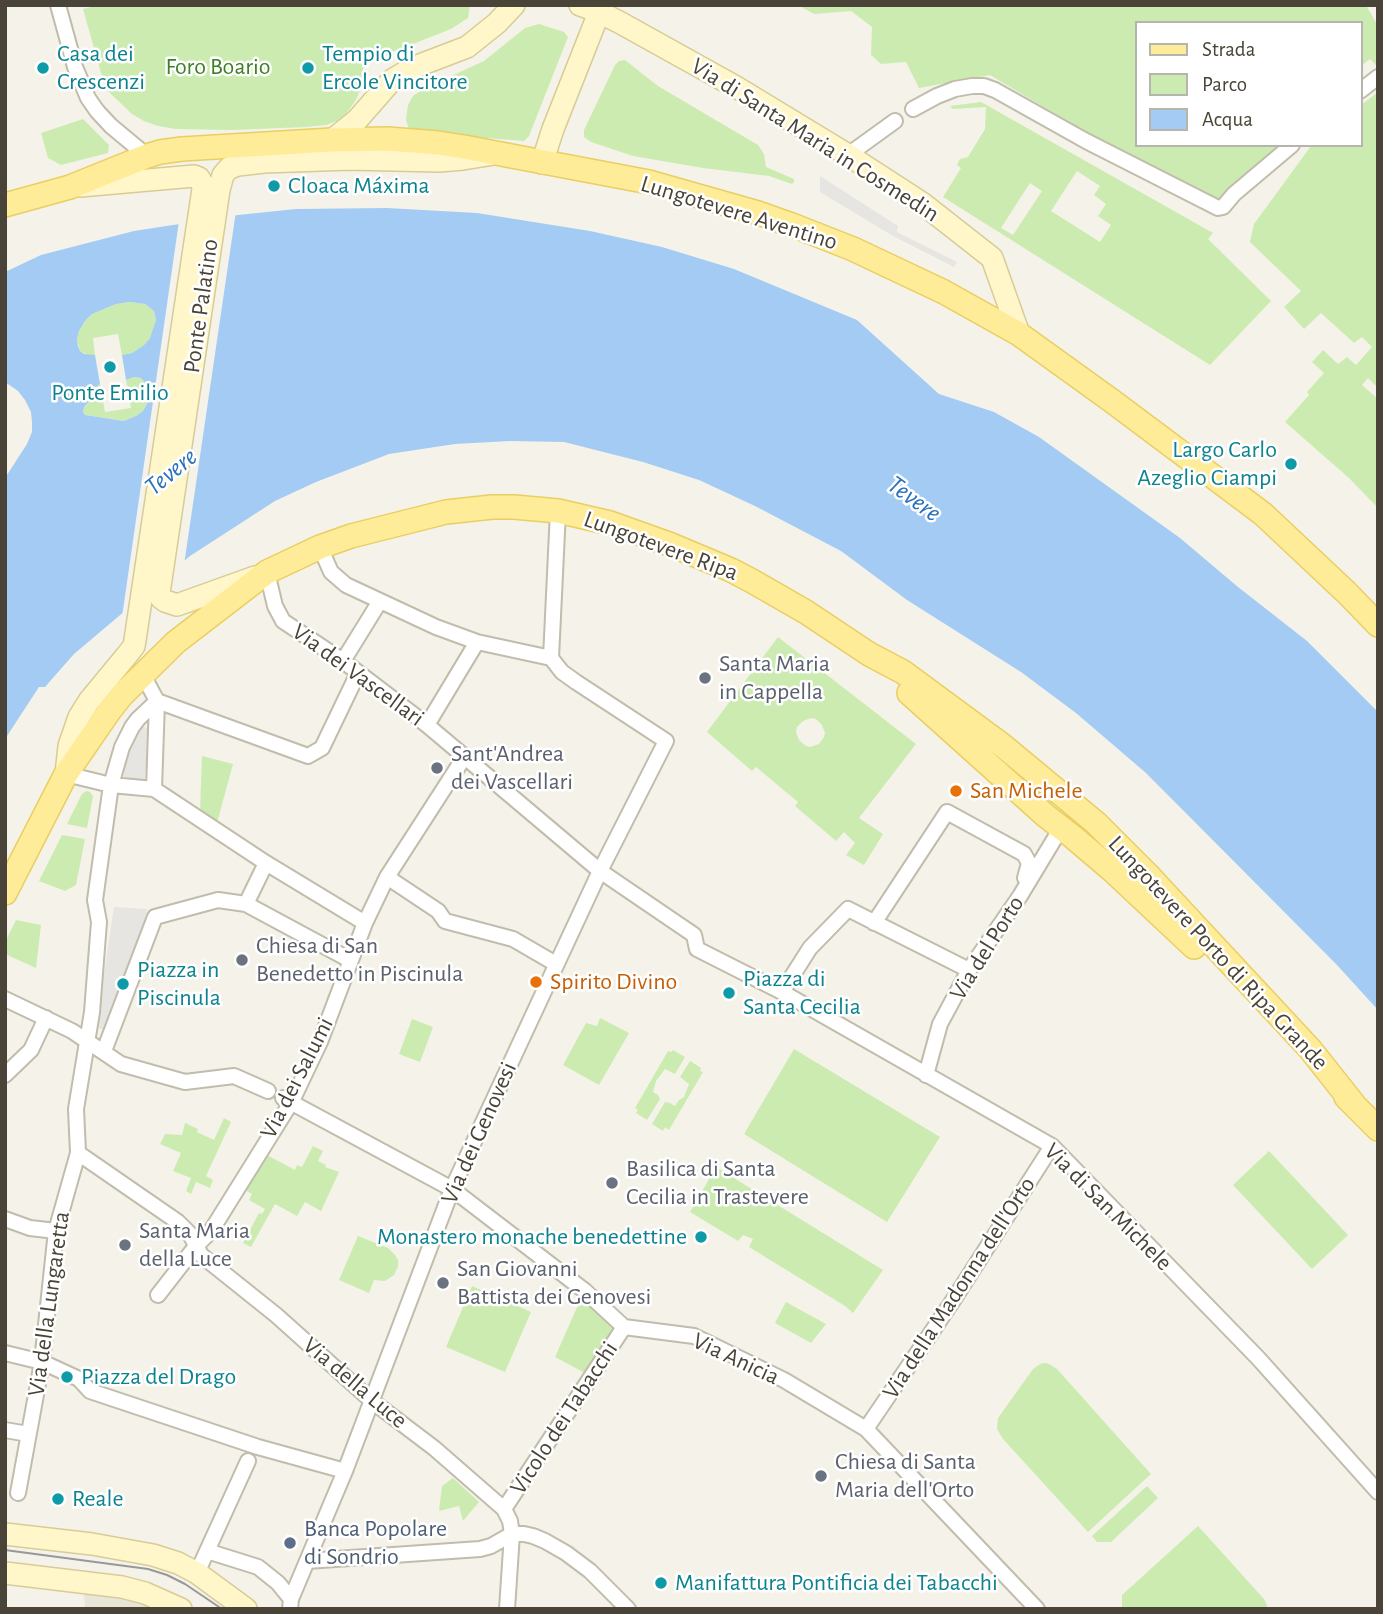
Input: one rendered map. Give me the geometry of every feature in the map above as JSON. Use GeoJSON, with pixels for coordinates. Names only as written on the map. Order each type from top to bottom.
{"type":"FeatureCollection","features":[{"type":"Feature","properties":{"kind":"main road"},"geometry":{"type":"LineString","coordinates":[[332,140],[357,120],[392,80],[412,68],[467,47],[514,5]]}},
{"type":"Feature","properties":{"kind":"main road"},"geometry":{"type":"LineString","coordinates":[[542,163],[594,8]]}},
{"type":"Feature","properties":{"kind":"main road","name":"Via di Santa Maria in Cosmedin"},"geometry":{"type":"LineString","coordinates":[[594,8],[736,87],[914,197],[992,258],[1019,334]]}},
{"type":"Feature","properties":{"kind":"main road","name":"Lungotevere Aventino"},"geometry":{"type":"LineString","coordinates":[[5,205],[70,187],[147,156],[182,149],[388,139],[438,143],[494,153],[649,182],[689,193],[792,225],[853,248],[944,292],[1019,334],[1263,514],[1378,625]]}},
{"type":"Feature","properties":{"kind":"main road"},"geometry":{"type":"LineString","coordinates":[[70,187],[194,176],[211,192],[229,168],[251,163],[349,159],[439,161],[494,153]]}},
{"type":"Feature","properties":{"kind":"main road","name":"Ponte Palatino"},"geometry":{"type":"LineString","coordinates":[[211,192],[159,589],[161,598],[171,604],[181,604],[267,572]]}},
{"type":"Feature","properties":{"kind":"main road","name":"Ponte Palatino"},"geometry":{"type":"LineString","coordinates":[[65,774],[69,746],[79,718],[89,701],[134,646],[211,192]]}},
{"type":"Feature","properties":{"kind":"main road","name":"Lungotevere Ripa"},"geometry":{"type":"LineString","coordinates":[[12,873],[65,774],[110,710],[176,642],[267,572],[320,547],[351,536],[457,510],[492,507],[558,511],[610,523],[731,570],[771,591],[869,654],[903,672],[1002,745],[1073,805]]}},
{"type":"Feature","properties":{"kind":"main road","name":"Lungotevere Ripa"},"geometry":{"type":"LineString","coordinates":[[869,654],[1010,785],[1061,828]]}},
{"type":"Feature","properties":{"kind":"main road","name":"Lungotevere Porto di Ripa Grande"},"geometry":{"type":"LineString","coordinates":[[1073,805],[1096,823],[1150,877],[1310,1049],[1356,1107]]}},
{"type":"Feature","properties":{"kind":"main road","name":"Lungotevere Porto di Ripa Grande"},"geometry":{"type":"LineString","coordinates":[[1061,828],[1179,931],[1378,1129]]}},
{"type":"Feature","properties":{"kind":"main road"},"geometry":{"type":"LineString","coordinates":[[5,1534],[92,1544],[153,1555],[197,1573],[246,1609]]}},
{"type":"Feature","properties":{"kind":"main road"},"geometry":{"type":"LineString","coordinates":[[5,1573],[122,1587],[145,1593],[181,1609]]}},
{"type":"Feature","properties":{"kind":"street"},"geometry":{"type":"LineString","coordinates":[[58,5],[75,67],[88,98],[111,126],[147,156]]}},
{"type":"Feature","properties":{"kind":"street"},"geometry":{"type":"LineString","coordinates":[[1362,89],[1378,77]]}},
{"type":"Feature","properties":{"kind":"street"},"geometry":{"type":"LineString","coordinates":[[913,109],[955,89],[984,86],[1218,208],[1223,207],[1234,194],[1290,147]]}},
{"type":"Feature","properties":{"kind":"street"},"geometry":{"type":"LineString","coordinates":[[848,155],[895,121]]}},
{"type":"Feature","properties":{"kind":"street"},"geometry":{"type":"LineString","coordinates":[[320,547],[331,572],[346,585],[477,642],[551,658],[558,511]]}},
{"type":"Feature","properties":{"kind":"street","name":"Via dei Vascellari"},"geometry":{"type":"LineString","coordinates":[[267,572],[275,606],[284,621],[343,661],[427,725],[600,871],[694,936],[697,948],[782,992]]}},
{"type":"Feature","properties":{"kind":"street"},"geometry":{"type":"LineString","coordinates":[[343,661],[380,601]]}},
{"type":"Feature","properties":{"kind":"street"},"geometry":{"type":"LineString","coordinates":[[427,725],[477,642]]}},
{"type":"Feature","properties":{"kind":"street","name":"Via dei Genovesi"},"geometry":{"type":"LineString","coordinates":[[290,1604],[345,1471],[452,1189],[600,871],[666,741],[562,672],[551,658]]}},
{"type":"Feature","properties":{"kind":"street"},"geometry":{"type":"LineString","coordinates":[[157,701],[309,756],[322,748],[358,673]]}},
{"type":"Feature","properties":{"kind":"street"},"geometry":{"type":"LineString","coordinates":[[143,675],[157,701],[154,789]]}},
{"type":"Feature","properties":{"kind":"street"},"geometry":{"type":"LineString","coordinates":[[88,1040],[99,922],[95,900],[111,785],[122,747],[132,727],[157,701]]}},
{"type":"Feature","properties":{"kind":"street","name":"Via dei Salumi"},"geometry":{"type":"LineString","coordinates":[[158,1295],[196,1245],[211,1231],[287,1100],[320,1042],[365,923],[387,877],[465,756]]}},
{"type":"Feature","properties":{"kind":"street"},"geometry":{"type":"LineString","coordinates":[[65,774],[111,785],[154,789],[203,823],[365,923]]}},
{"type":"Feature","properties":{"kind":"street"},"geometry":{"type":"LineString","coordinates":[[874,923],[947,812],[1024,854],[1029,867],[1020,896]]}},
{"type":"Feature","properties":{"kind":"street","name":"Via del Porto"},"geometry":{"type":"LineString","coordinates":[[926,1075],[940,1024],[969,971],[1020,896],[1061,828]]}},
{"type":"Feature","properties":{"kind":"street"},"geometry":{"type":"LineString","coordinates":[[246,904],[266,863]]}},
{"type":"Feature","properties":{"kind":"street"},"geometry":{"type":"LineString","coordinates":[[387,877],[438,911],[445,921],[513,939],[556,964]]}},
{"type":"Feature","properties":{"kind":"street"},"geometry":{"type":"LineString","coordinates":[[104,1051],[155,917],[218,900],[246,904],[350,960]]}},
{"type":"Feature","properties":{"kind":"street"},"geometry":{"type":"LineString","coordinates":[[782,992],[810,948],[848,909],[969,971]]}},
{"type":"Feature","properties":{"kind":"street","name":"Via di San Michele"},"geometry":{"type":"LineString","coordinates":[[782,992],[1052,1146],[1258,1358],[1378,1492]]}},
{"type":"Feature","properties":{"kind":"street"},"geometry":{"type":"LineString","coordinates":[[5,999],[88,1040],[121,1064],[185,1082],[234,1076],[268,1091]]}},
{"type":"Feature","properties":{"kind":"street"},"geometry":{"type":"LineString","coordinates":[[5,1075],[31,1050],[46,1017]]}},
{"type":"Feature","properties":{"kind":"street","name":"Via della Lungaretta"},"geometry":{"type":"LineString","coordinates":[[18,1493],[42,1362],[56,1231],[78,1153],[76,1109],[88,1040]]}},
{"type":"Feature","properties":{"kind":"street"},"geometry":{"type":"LineString","coordinates":[[287,1100],[452,1189],[585,1292],[624,1327]]}},
{"type":"Feature","properties":{"kind":"street","name":"Via della Madonna dell'Orto"},"geometry":{"type":"LineString","coordinates":[[866,1429],[1052,1146]]}},
{"type":"Feature","properties":{"kind":"street","name":"Via della Luce"},"geometry":{"type":"LineString","coordinates":[[78,1153],[178,1222],[190,1234],[201,1255],[276,1315],[372,1401],[434,1448],[504,1509]]}},
{"type":"Feature","properties":{"kind":"street"},"geometry":{"type":"LineString","coordinates":[[5,1219],[30,1228],[56,1231]]}},
{"type":"Feature","properties":{"kind":"street","name":"Via Anicia"},"geometry":{"type":"LineString","coordinates":[[624,1327],[694,1336],[784,1380],[866,1429],[1037,1609]]}},
{"type":"Feature","properties":{"kind":"street","name":"Vicolo dei Tabacchi"},"geometry":{"type":"LineString","coordinates":[[504,1509],[624,1327]]}},
{"type":"Feature","properties":{"kind":"street"},"geometry":{"type":"LineString","coordinates":[[5,1353],[42,1362],[79,1379],[90,1391],[258,1447],[345,1471]]}},
{"type":"Feature","properties":{"kind":"street"},"geometry":{"type":"LineString","coordinates":[[5,1430],[29,1434]]}},
{"type":"Feature","properties":{"kind":"street"},"geometry":{"type":"LineString","coordinates":[[197,1573],[248,1461]]}},
{"type":"Feature","properties":{"kind":"street"},"geometry":{"type":"LineString","coordinates":[[504,1509],[512,1534],[507,1609]]}},
{"type":"Feature","properties":{"kind":"street"},"geometry":{"type":"LineString","coordinates":[[307,1562],[480,1549],[512,1534],[524,1534],[545,1541],[566,1553],[590,1571],[628,1609]]}},
{"type":"Feature","properties":{"kind":"street"},"geometry":{"type":"LineString","coordinates":[[207,1552],[258,1567],[278,1583],[290,1604]]}},
{"type":"Feature","properties":{"kind":"shaded area"},"geometry":{"type":"Polygon","coordinates":[[[820,176],[898,226],[897,232],[957,262],[954,267],[893,236],[820,192],[820,176]]]}},
{"type":"Feature","properties":{"kind":"shaded area"},"geometry":{"type":"Polygon","coordinates":[[[141,727],[151,728],[144,785],[123,782],[127,748],[132,735],[141,727]]]}},
{"type":"Feature","properties":{"kind":"shaded area"},"geometry":{"type":"Polygon","coordinates":[[[114,907],[147,909],[107,1031],[96,1027],[114,907]]]}},
{"type":"Feature","properties":{"kind":"shaded area"},"geometry":{"type":"Polygon","coordinates":[[[77,1589],[181,1609],[85,1609],[84,1593],[77,1589]]]}},
{"type":"Feature","properties":{"kind":"green space","name":"Foro Boario"},"geometry":{"type":"Polygon","coordinates":[[[99,5],[470,5],[468,18],[451,29],[364,63],[356,100],[337,121],[306,127],[232,130],[176,129],[158,126],[132,114],[105,87],[83,9],[99,5]]]}},
{"type":"Feature","properties":{"kind":"green space"},"geometry":{"type":"Polygon","coordinates":[[[798,5],[1366,5],[1378,26],[1378,63],[1376,65],[1370,59],[1362,65],[1362,21],[1134,21],[1134,147],[1281,147],[1220,202],[1074,125],[990,75],[919,88],[906,62],[881,64],[871,55],[872,27],[851,11],[814,14],[798,5]]]}},
{"type":"Feature","properties":{"kind":"green space"},"geometry":{"type":"Polygon","coordinates":[[[539,24],[564,32],[568,37],[529,136],[524,141],[410,132],[406,120],[408,105],[413,96],[484,61],[525,28],[539,24]]]}},
{"type":"Feature","properties":{"kind":"green space"},"geometry":{"type":"Polygon","coordinates":[[[625,60],[658,86],[758,145],[764,154],[766,167],[794,179],[794,182],[792,184],[769,176],[633,156],[591,142],[584,137],[584,130],[615,65],[625,60]]]}},
{"type":"Feature","properties":{"kind":"green space"},"geometry":{"type":"Polygon","coordinates":[[[1378,92],[1378,388],[1368,378],[1362,385],[1378,399],[1378,508],[1349,478],[1285,422],[1324,373],[1312,362],[1323,350],[1338,364],[1347,357],[1356,365],[1372,347],[1362,337],[1354,343],[1321,313],[1304,329],[1284,307],[1301,291],[1250,242],[1254,224],[1310,147],[1362,147],[1362,104],[1378,92]]]}},
{"type":"Feature","properties":{"kind":"green space"},"geometry":{"type":"Polygon","coordinates":[[[981,102],[1213,233],[1208,239],[1271,301],[1210,365],[943,197],[961,168],[957,165],[960,159],[968,157],[985,129],[986,107],[953,109],[950,106],[981,102]],[[1077,171],[1051,211],[1100,242],[1111,225],[1098,216],[1106,204],[1094,195],[1100,186],[1077,171]],[[1030,183],[1001,228],[1013,235],[1042,191],[1030,183]]]}},
{"type":"Feature","properties":{"kind":"green space"},"geometry":{"type":"Polygon","coordinates":[[[83,119],[109,145],[108,153],[61,165],[48,158],[41,133],[83,119]]]}},
{"type":"Feature","properties":{"kind":"green space"},"geometry":{"type":"Polygon","coordinates":[[[116,304],[145,304],[154,311],[156,320],[153,331],[144,345],[132,353],[122,355],[118,334],[93,338],[95,355],[89,356],[80,351],[77,339],[79,331],[92,314],[116,304]]]}},
{"type":"Feature","properties":{"kind":"green space"},"geometry":{"type":"Polygon","coordinates":[[[141,378],[148,389],[147,404],[143,411],[124,421],[85,415],[84,407],[100,384],[105,412],[131,408],[126,380],[141,378]]]}},
{"type":"Feature","properties":{"kind":"green space"},"geometry":{"type":"Polygon","coordinates":[[[778,637],[916,744],[859,818],[883,834],[864,865],[846,855],[855,843],[844,832],[836,841],[795,806],[798,802],[756,767],[752,771],[707,732],[778,637]],[[816,719],[803,721],[797,727],[799,740],[806,746],[819,744],[824,737],[822,725],[816,719]]]}},
{"type":"Feature","properties":{"kind":"green space"},"geometry":{"type":"Polygon","coordinates":[[[202,756],[233,764],[217,823],[200,811],[202,756]]]}},
{"type":"Feature","properties":{"kind":"green space"},"geometry":{"type":"Polygon","coordinates":[[[86,791],[93,796],[87,828],[67,824],[82,794],[86,791]]]}},
{"type":"Feature","properties":{"kind":"green space"},"geometry":{"type":"Polygon","coordinates":[[[62,835],[85,839],[76,885],[65,891],[39,881],[62,835]]]}},
{"type":"Feature","properties":{"kind":"green space"},"geometry":{"type":"Polygon","coordinates":[[[16,920],[41,925],[36,968],[5,954],[5,942],[16,920]]]}},
{"type":"Feature","properties":{"kind":"green space"},"geometry":{"type":"Polygon","coordinates":[[[600,1018],[629,1033],[599,1085],[563,1065],[586,1023],[597,1026],[600,1018]]]}},
{"type":"Feature","properties":{"kind":"green space"},"geometry":{"type":"Polygon","coordinates":[[[412,1019],[433,1027],[420,1062],[399,1054],[412,1019]]]}},
{"type":"Feature","properties":{"kind":"green space"},"geometry":{"type":"Polygon","coordinates":[[[794,1049],[940,1137],[887,1222],[744,1134],[794,1049]]]}},
{"type":"Feature","properties":{"kind":"green space"},"geometry":{"type":"Polygon","coordinates":[[[673,1050],[685,1057],[675,1074],[665,1069],[656,1081],[653,1092],[660,1099],[647,1120],[636,1113],[638,1110],[635,1108],[668,1051],[673,1050]]]}},
{"type":"Feature","properties":{"kind":"green space"},"geometry":{"type":"Polygon","coordinates":[[[690,1061],[703,1072],[669,1130],[665,1127],[663,1131],[652,1124],[665,1102],[675,1106],[684,1097],[689,1084],[680,1077],[690,1061]]]}},
{"type":"Feature","properties":{"kind":"green space"},"geometry":{"type":"Polygon","coordinates":[[[224,1118],[231,1122],[206,1176],[213,1180],[210,1188],[196,1182],[191,1194],[186,1191],[191,1178],[173,1171],[181,1153],[160,1144],[165,1134],[182,1135],[185,1123],[214,1140],[224,1118]]]}},
{"type":"Feature","properties":{"kind":"green space"},"geometry":{"type":"Polygon","coordinates":[[[313,1146],[323,1151],[318,1161],[339,1172],[321,1211],[305,1202],[297,1216],[275,1204],[251,1247],[243,1243],[259,1213],[262,1214],[265,1209],[249,1200],[252,1194],[243,1189],[265,1154],[295,1170],[297,1165],[302,1167],[313,1146]]]}},
{"type":"Feature","properties":{"kind":"green space"},"geometry":{"type":"Polygon","coordinates":[[[1269,1151],[1348,1235],[1312,1269],[1233,1185],[1269,1151]]]}},
{"type":"Feature","properties":{"kind":"green space"},"geometry":{"type":"Polygon","coordinates":[[[716,1167],[883,1270],[853,1313],[749,1247],[753,1239],[743,1235],[738,1241],[690,1212],[716,1167]]]}},
{"type":"Feature","properties":{"kind":"green space"},"geometry":{"type":"Polygon","coordinates":[[[358,1236],[388,1248],[398,1260],[394,1275],[385,1281],[374,1280],[369,1293],[339,1280],[358,1236]]]}},
{"type":"Feature","properties":{"kind":"green space"},"geometry":{"type":"Polygon","coordinates":[[[472,1286],[531,1312],[505,1372],[446,1347],[472,1286]]]}},
{"type":"Feature","properties":{"kind":"green space"},"geometry":{"type":"Polygon","coordinates":[[[582,1296],[615,1328],[585,1373],[555,1357],[582,1296]]]}},
{"type":"Feature","properties":{"kind":"green space"},"geometry":{"type":"Polygon","coordinates":[[[786,1302],[826,1324],[811,1343],[775,1323],[786,1302]]]}},
{"type":"Feature","properties":{"kind":"green space"},"geometry":{"type":"Polygon","coordinates":[[[1045,1363],[1057,1369],[1151,1474],[1088,1532],[1003,1439],[997,1429],[998,1418],[1033,1369],[1045,1363]]]}},
{"type":"Feature","properties":{"kind":"green space"},"geometry":{"type":"Polygon","coordinates":[[[453,1478],[479,1502],[463,1521],[459,1506],[439,1511],[442,1486],[453,1478]]]}},
{"type":"Feature","properties":{"kind":"green space"},"geometry":{"type":"Polygon","coordinates":[[[1147,1486],[1158,1498],[1111,1542],[1097,1542],[1092,1536],[1147,1486]]]}},
{"type":"Feature","properties":{"kind":"green space"},"geometry":{"type":"Polygon","coordinates":[[[1198,1526],[1264,1599],[1267,1609],[1122,1609],[1122,1595],[1198,1526]]]}},
{"type":"Feature","properties":{"kind":"water","name":"Tevere"},"geometry":{"type":"Polygon","coordinates":[[[387,208],[477,213],[590,231],[662,247],[734,269],[857,320],[939,394],[994,412],[1039,437],[1180,538],[1307,641],[1378,712],[1378,1010],[1337,965],[1146,773],[1076,713],[1021,672],[907,600],[841,551],[755,506],[699,480],[643,462],[564,442],[455,444],[389,454],[275,501],[190,556],[74,654],[45,687],[39,687],[7,736],[5,744],[5,478],[27,444],[32,432],[32,422],[25,400],[5,382],[5,272],[41,255],[134,231],[296,209],[387,208]],[[116,304],[92,314],[79,331],[78,346],[84,354],[95,355],[100,384],[84,407],[85,415],[124,421],[143,411],[147,404],[148,389],[141,378],[126,380],[122,355],[132,353],[150,338],[156,320],[154,311],[145,304],[116,304]]]}},
{"type":"Feature","properties":{"kind":"pier"},"geometry":{"type":"Polygon","coordinates":[[[236,211],[184,565],[122,617],[179,221],[236,211]]]}},
{"type":"Feature","properties":{"kind":"tram line"},"geometry":{"type":"LineString","coordinates":[[5,1550],[148,1569],[185,1584],[222,1609]]}},
{"type":"Feature","properties":{"kind":"place","name":"Casa dei Crescenzi"},"geometry":{"type":"Point","coordinates":[43,68]}},
{"type":"Feature","properties":{"kind":"place","name":"Tempio di Ercole Vincitore"},"geometry":{"type":"Point","coordinates":[308,68]}},
{"type":"Feature","properties":{"kind":"place","name":"Cloaca Máxima"},"geometry":{"type":"Point","coordinates":[274,186]}},
{"type":"Feature","properties":{"kind":"place","name":"Ponte Emilio"},"geometry":{"type":"Point","coordinates":[110,367]}},
{"type":"Feature","properties":{"kind":"place","name":"Largo Carlo Azeglio Ciampi"},"geometry":{"type":"Point","coordinates":[1291,464]}},
{"type":"Feature","properties":{"kind":"place","name":"Santa Maria in Cappella"},"geometry":{"type":"Point","coordinates":[705,678]}},
{"type":"Feature","properties":{"kind":"place","name":"Sant'Andrea dei Vascellari"},"geometry":{"type":"Point","coordinates":[437,768]}},
{"type":"Feature","properties":{"kind":"place","name":"San Michele"},"geometry":{"type":"Point","coordinates":[956,791]}},
{"type":"Feature","properties":{"kind":"place","name":"Chiesa di San Benedetto in Piscinula"},"geometry":{"type":"Point","coordinates":[242,960]}},
{"type":"Feature","properties":{"kind":"place","name":"Spirito Divino"},"geometry":{"type":"Point","coordinates":[536,982]}},
{"type":"Feature","properties":{"kind":"place","name":"Piazza in Piscinula"},"geometry":{"type":"Point","coordinates":[123,984]}},
{"type":"Feature","properties":{"kind":"place","name":"Piazza di Santa Cecilia"},"geometry":{"type":"Point","coordinates":[729,993]}},
{"type":"Feature","properties":{"kind":"place","name":"Basilica di Santa Cecilia in Trastevere"},"geometry":{"type":"Point","coordinates":[612,1183]}},
{"type":"Feature","properties":{"kind":"place","name":"Monastero monache benedettine"},"geometry":{"type":"Point","coordinates":[701,1237]}},
{"type":"Feature","properties":{"kind":"place","name":"Santa Maria della Luce"},"geometry":{"type":"Point","coordinates":[125,1245]}},
{"type":"Feature","properties":{"kind":"place","name":"San Giovanni Battista dei Genovesi"},"geometry":{"type":"Point","coordinates":[443,1283]}},
{"type":"Feature","properties":{"kind":"place","name":"Piazza del Drago"},"geometry":{"type":"Point","coordinates":[67,1377]}},
{"type":"Feature","properties":{"kind":"place","name":"Chiesa di Santa Maria dell'Orto"},"geometry":{"type":"Point","coordinates":[821,1476]}},
{"type":"Feature","properties":{"kind":"place","name":"Reale"},"geometry":{"type":"Point","coordinates":[58,1499]}},
{"type":"Feature","properties":{"kind":"place","name":"Banca Popolare di Sondrio"},"geometry":{"type":"Point","coordinates":[290,1543]}},
{"type":"Feature","properties":{"kind":"place","name":"Manifattura Pontificia dei Tabacchi"},"geometry":{"type":"Point","coordinates":[661,1583]}}]}
